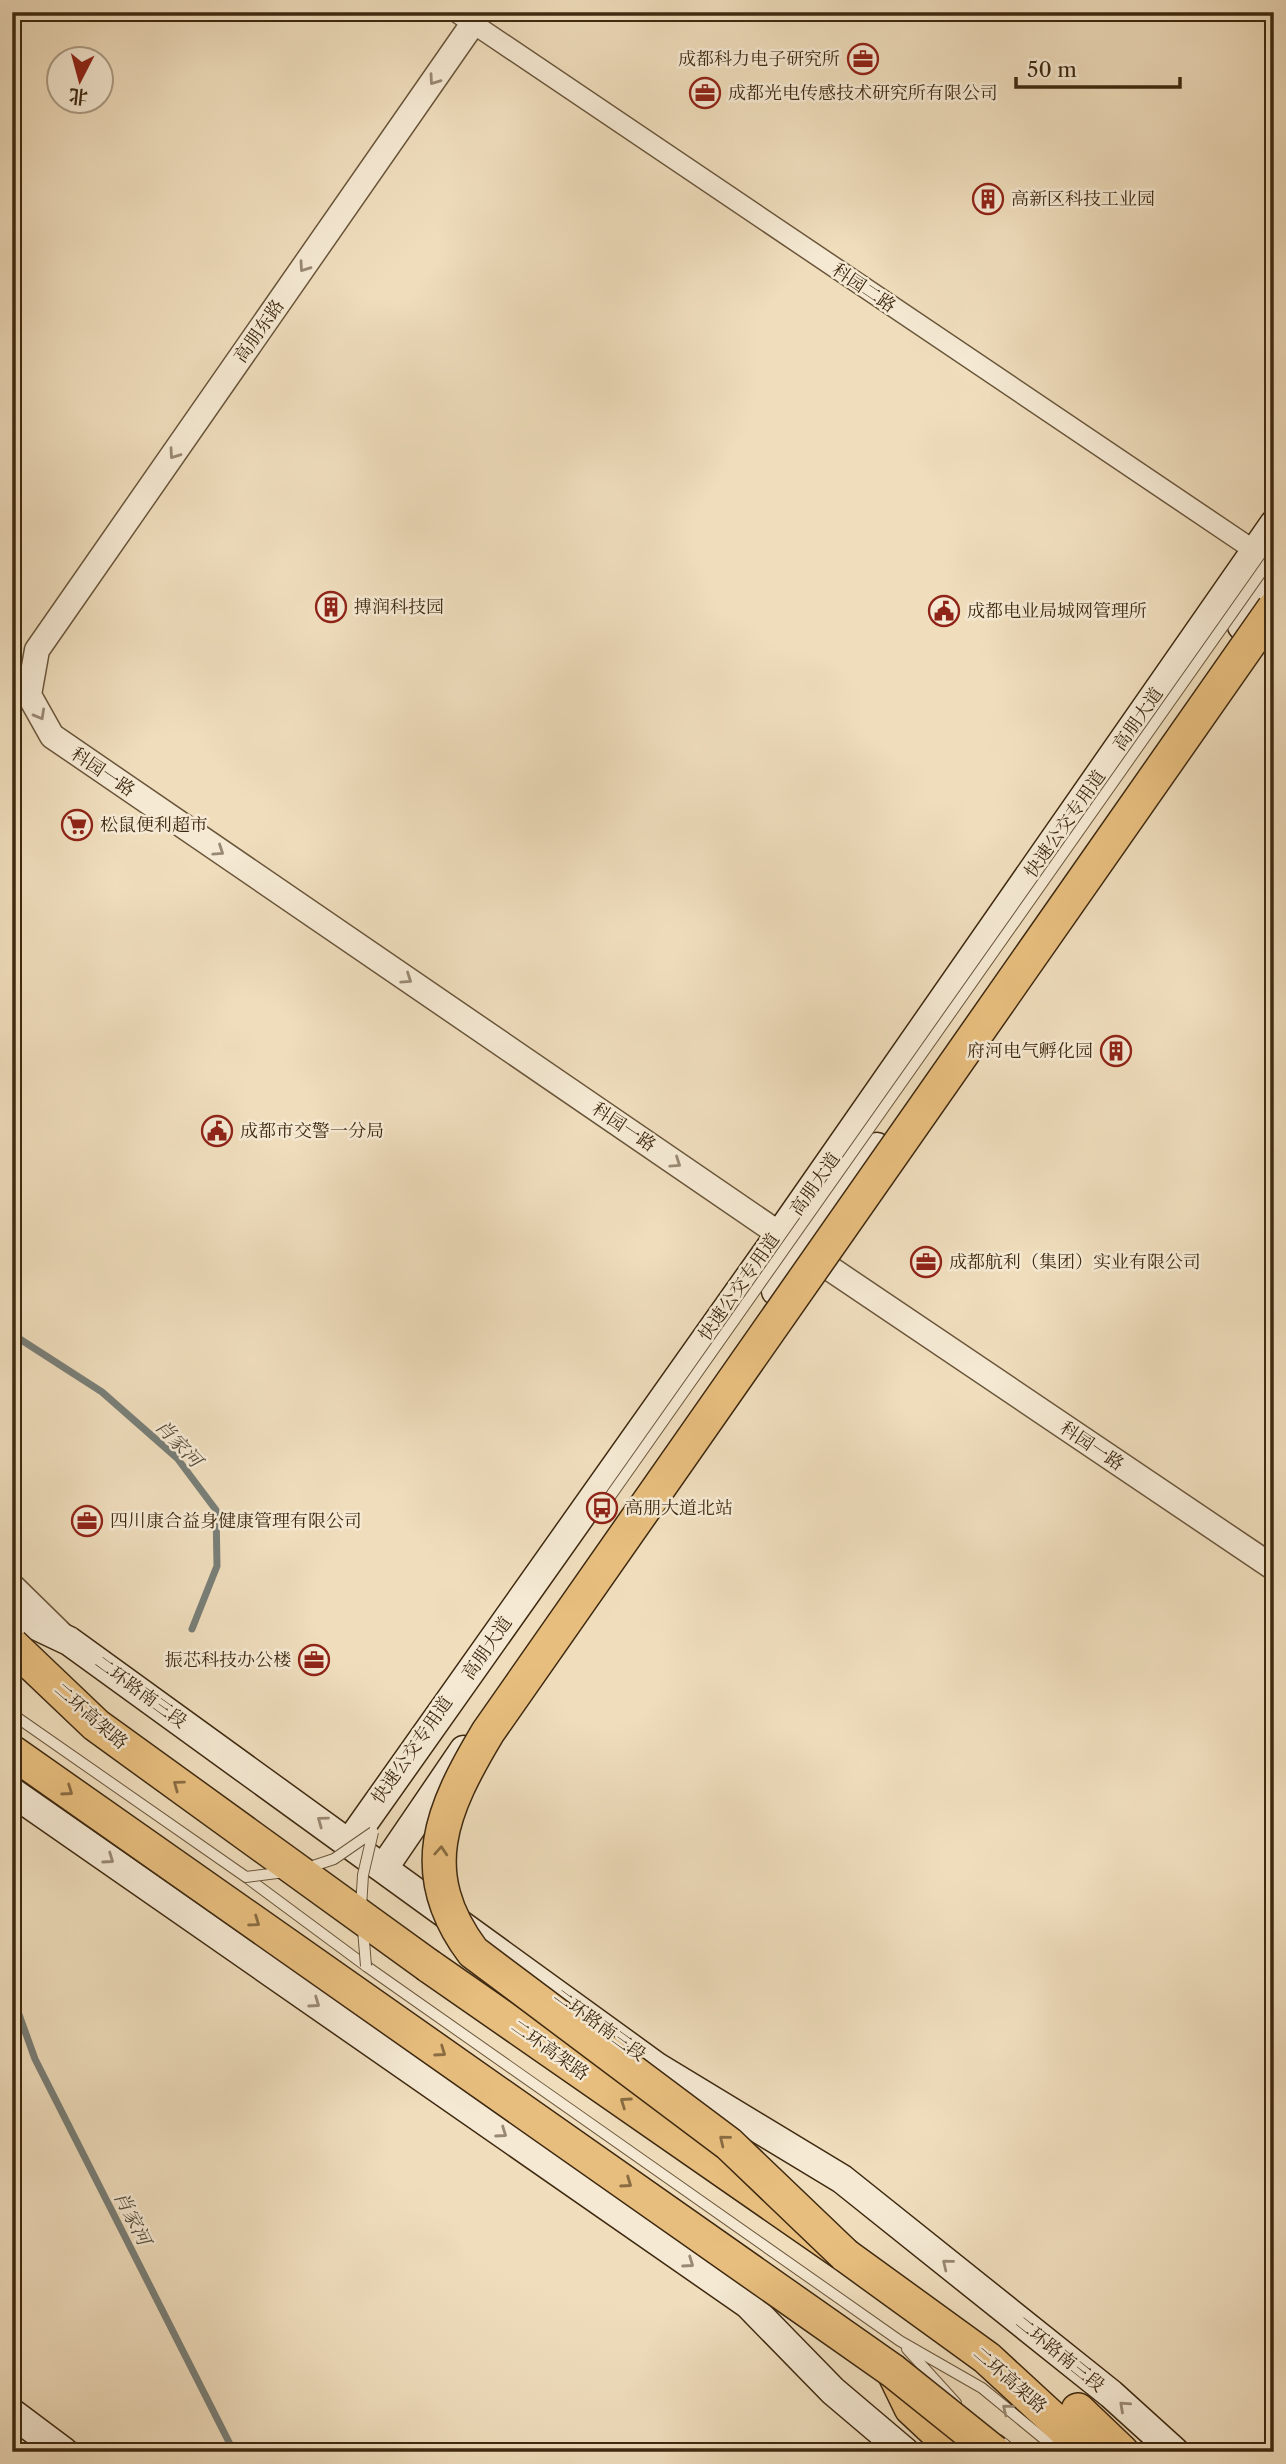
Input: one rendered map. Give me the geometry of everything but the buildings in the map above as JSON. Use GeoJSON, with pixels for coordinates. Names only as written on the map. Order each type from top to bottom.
{"type":"FeatureCollection","features":[{"type":"Feature","properties":{"kind":"highway"},"geometry":{"type":"LineString","coordinates":[[845,2255],[729,2144],[473,1952],[454,1926],[441,1893],[443,1825],[460,1779],[488,1732],[1274,608]]}},
{"type":"Feature","properties":{"kind":"highway","name":"二环高架路"},"geometry":{"type":"LineString","coordinates":[[12,1645],[96,1725],[329,1896],[845,2255],[987,2358],[1089,2452]]}},
{"type":"Feature","properties":{"kind":"highway"},"geometry":{"type":"LineString","coordinates":[[12,1752],[896,2356],[994,2443]]}},
{"type":"Feature","properties":{"kind":"highway"},"geometry":{"type":"LineString","coordinates":[[896,2356],[911,2408],[958,2452]]}},
{"type":"Feature","properties":{"kind":"highway"},"geometry":{"type":"LineString","coordinates":[[987,2358],[1057,2391],[1122,2452]]}},
{"type":"Feature","properties":{"kind":"main road","name":"高朋大道"},"geometry":{"type":"LineString","coordinates":[[362,1837],[780,1234],[1268,556],[1274,524]]}},
{"type":"Feature","properties":{"kind":"main road","name":"高朋大道"},"geometry":{"type":"LineString","coordinates":[[384,1866],[804,1251],[1274,581]]}},
{"type":"Feature","properties":{"kind":"main road","name":"二环路南三段"},"geometry":{"type":"LineString","coordinates":[[12,1614],[63,1636],[362,1837],[384,1866],[657,2067],[842,2179],[1111,2395],[1175,2452]]}},
{"type":"Feature","properties":{"kind":"main road"},"geometry":{"type":"LineString","coordinates":[[12,1792],[748,2304],[834,2391],[905,2452]]}},
{"type":"Feature","properties":{"kind":"main road"},"geometry":{"type":"LineString","coordinates":[[12,2413],[64,2452]]}},
{"type":"Feature","properties":{"kind":"street","name":"科园二路"},"geometry":{"type":"LineString","coordinates":[[470,16],[1268,556]]}},
{"type":"Feature","properties":{"kind":"street","name":"高朋东路"},"geometry":{"type":"LineString","coordinates":[[37,650],[470,16]]}},
{"type":"Feature","properties":{"kind":"street","name":"科园一路"},"geometry":{"type":"LineString","coordinates":[[37,650],[29,695],[52,736],[804,1251],[1274,1568]]}},
{"type":"Feature","properties":{"kind":"street"},"geometry":{"type":"LineString","coordinates":[[12,1586],[63,1636]]}},
{"type":"Feature","properties":{"kind":"lane","name":"快速公交专用道"},"geometry":{"type":"LineString","coordinates":[[594,1519],[1268,556]]}},
{"type":"Feature","properties":{"kind":"lane"},"geometry":{"type":"LineString","coordinates":[[12,1714],[246,1877],[896,2356],[962,2409]]}},
{"type":"Feature","properties":{"kind":"lane","name":"快速公交专用道"},"geometry":{"type":"LineString","coordinates":[[362,1837],[381,1820]]}},
{"type":"Feature","properties":{"kind":"lane"},"geometry":{"type":"LineString","coordinates":[[246,1877],[313,1868],[334,1859],[362,1837]]}},
{"type":"Feature","properties":{"kind":"lane"},"geometry":{"type":"LineString","coordinates":[[362,1837],[361,1902],[366,1966]]}},
{"type":"Feature","properties":{"kind":"lane"},"geometry":{"type":"LineString","coordinates":[[896,2356],[982,2388],[1060,2452]]}},
{"type":"Feature","properties":{"kind":"lane"},"geometry":{"type":"LineString","coordinates":[[994,2443],[1014,2452]]}},
{"type":"Feature","properties":{"kind":"waterway","name":"肖家河"},"geometry":{"type":"LineString","coordinates":[[12,1334],[102,1392],[177,1458],[216,1510],[217,1566],[192,1629]]}},
{"type":"Feature","properties":{"kind":"waterway","name":"肖家河"},"geometry":{"type":"LineString","coordinates":[[12,1888],[15,1875]]}},
{"type":"Feature","properties":{"kind":"waterway","name":"肖家河"},"geometry":{"type":"LineString","coordinates":[[12,1995],[35,2059],[234,2452]]}},
{"type":"Feature","properties":{"kind":"place","name":"成都科力电子研究所"},"geometry":{"type":"Point","coordinates":[863,59]}},
{"type":"Feature","properties":{"kind":"place","name":"成都光电传感技术研究所有限公司"},"geometry":{"type":"Point","coordinates":[705,93]}},
{"type":"Feature","properties":{"kind":"place","name":"高新区科技工业园"},"geometry":{"type":"Point","coordinates":[988,199]}},
{"type":"Feature","properties":{"kind":"place","name":"搏润科技园"},"geometry":{"type":"Point","coordinates":[331,607]}},
{"type":"Feature","properties":{"kind":"place","name":"成都电业局城网管理所"},"geometry":{"type":"Point","coordinates":[944,611]}},
{"type":"Feature","properties":{"kind":"place","name":"松鼠便利超市"},"geometry":{"type":"Point","coordinates":[77,825]}},
{"type":"Feature","properties":{"kind":"place","name":"府河电气孵化园"},"geometry":{"type":"Point","coordinates":[1116,1051]}},
{"type":"Feature","properties":{"kind":"place","name":"成都市交警一分局"},"geometry":{"type":"Point","coordinates":[217,1131]}},
{"type":"Feature","properties":{"kind":"place","name":"成都航利（集团）实业有限公司"},"geometry":{"type":"Point","coordinates":[926,1262]}},
{"type":"Feature","properties":{"kind":"place","name":"高朋大道北站"},"geometry":{"type":"Point","coordinates":[602,1508]}},
{"type":"Feature","properties":{"kind":"place","name":"四川康合益身健康管理有限公司"},"geometry":{"type":"Point","coordinates":[87,1521]}},
{"type":"Feature","properties":{"kind":"place","name":"振芯科技办公楼"},"geometry":{"type":"Point","coordinates":[314,1660]}}]}
